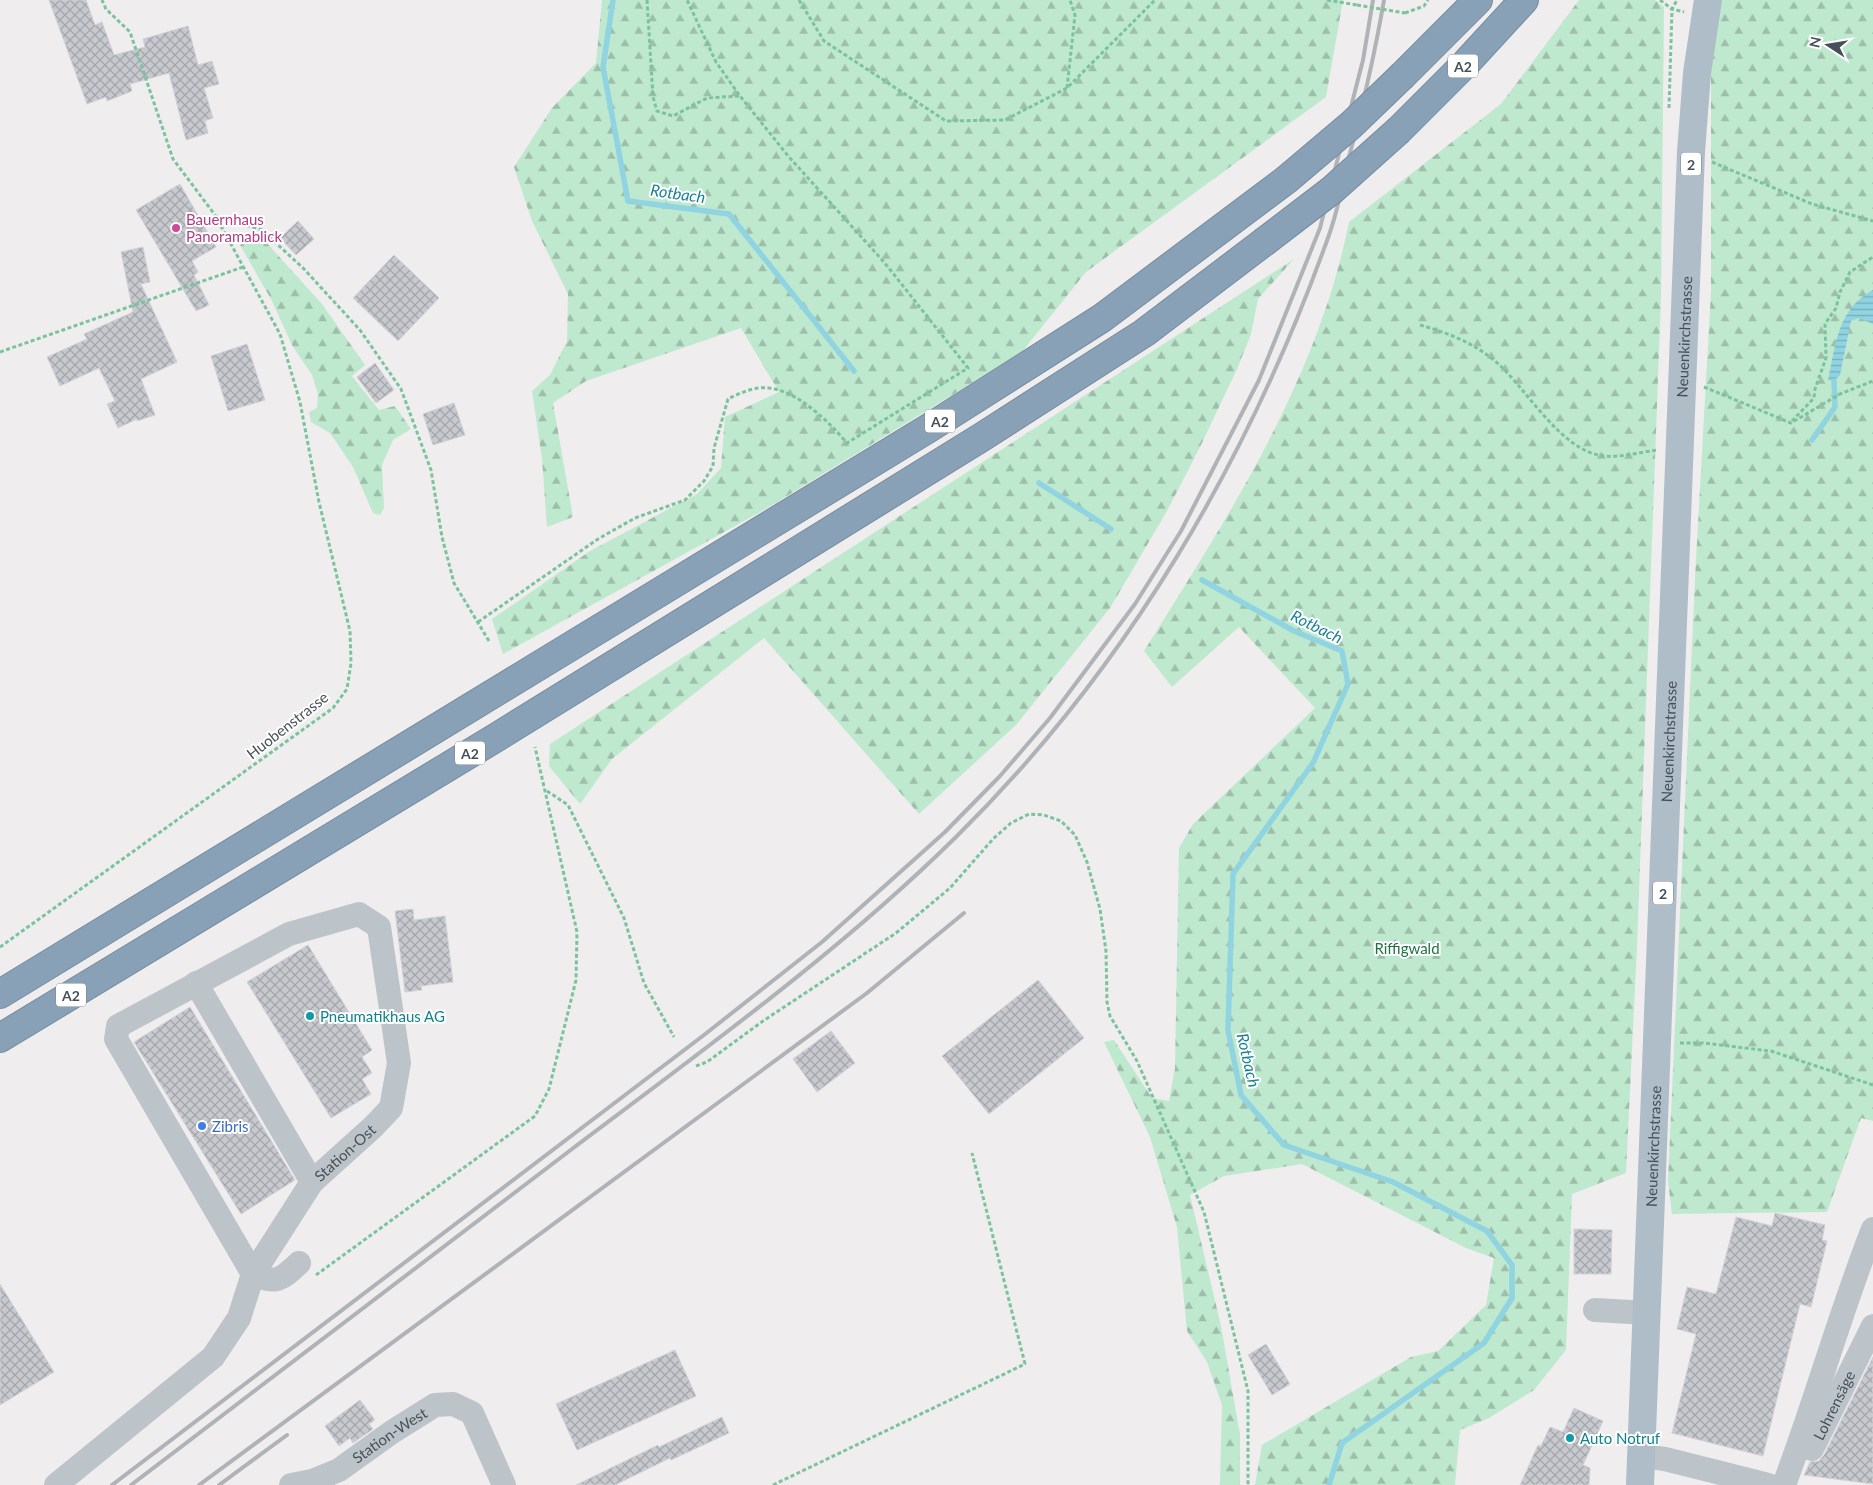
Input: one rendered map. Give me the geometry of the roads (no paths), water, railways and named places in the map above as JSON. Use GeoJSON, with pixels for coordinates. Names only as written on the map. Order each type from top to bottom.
{"type":"FeatureCollection","features":[{"type":"Feature","properties":{"kind":"highway","name":"A2"},"geometry":{"type":"LineString","coordinates":[[0,994],[776,521],[1102,318],[1286,180],[1351,125],[1478,0]]}},
{"type":"Feature","properties":{"kind":"highway","name":"A2"},"geometry":{"type":"LineString","coordinates":[[0,1038],[797,552],[982,437],[1144,332],[1332,190],[1399,130],[1466,63],[1524,0]]}},
{"type":"Feature","properties":{"kind":"main road","name":"Neuenkirchstrasse"},"geometry":{"type":"LineString","coordinates":[[1640,1485],[1691,152],[1697,73],[1708,0]]}},
{"type":"Feature","properties":{"kind":"street","name":"Station-Ost"},"geometry":{"type":"LineString","coordinates":[[56,1485],[213,1356],[239,1318],[254,1274],[312,1182],[391,1108],[399,1063],[379,927],[360,914],[289,934],[196,983]]}},
{"type":"Feature","properties":{"kind":"street"},"geometry":{"type":"LineString","coordinates":[[303,1272],[283,1278],[267,1280],[254,1274],[116,1038],[118,1026],[196,983],[312,1182]]}},
{"type":"Feature","properties":{"kind":"street"},"geometry":{"type":"LineString","coordinates":[[1784,1485],[1810,1416],[1842,1313],[1873,1229]]}},
{"type":"Feature","properties":{"kind":"street"},"geometry":{"type":"LineString","coordinates":[[1594,1310],[1648,1314]]}},
{"type":"Feature","properties":{"kind":"street","name":"Lohrensäge"},"geometry":{"type":"LineString","coordinates":[[1796,1485],[1873,1326]]}},
{"type":"Feature","properties":{"kind":"street","name":"Station-West"},"geometry":{"type":"LineString","coordinates":[[291,1485],[312,1481],[339,1470],[392,1432],[435,1405],[453,1404],[472,1413],[504,1485]]}},
{"type":"Feature","properties":{"kind":"street"},"geometry":{"type":"LineString","coordinates":[[1642,1456],[1665,1459],[1768,1485]]}},
{"type":"Feature","properties":{"kind":"water"},"geometry":{"type":"Polygon","coordinates":[[[1873,290],[1873,324],[1859,318],[1851,321],[1840,375],[1834,381],[1828,380],[1836,341],[1845,318],[1861,298],[1873,290]]]}},
{"type":"Feature","properties":{"kind":"waterway","name":"Rotbach"},"geometry":{"type":"LineString","coordinates":[[613,0],[603,67],[628,201],[729,214],[854,371]]}},
{"type":"Feature","properties":{"kind":"waterway"},"geometry":{"type":"LineString","coordinates":[[1812,440],[1835,407],[1834,381]]}},
{"type":"Feature","properties":{"kind":"waterway","name":"Rotbach"},"geometry":{"type":"LineString","coordinates":[[1039,483],[1111,529]]}},
{"type":"Feature","properties":{"kind":"waterway","name":"Rotbach"},"geometry":{"type":"LineString","coordinates":[[1202,580],[1294,631],[1342,651],[1348,684],[1313,763],[1233,874],[1228,1030],[1241,1095],[1284,1145],[1393,1182],[1487,1231],[1512,1265],[1512,1298],[1484,1343],[1342,1443],[1329,1485]]}},
{"type":"Feature","properties":{"kind":"railway"},"geometry":{"type":"LineString","coordinates":[[112,1485],[704,1035],[822,942],[945,832],[1000,776],[1050,718],[1135,604],[1181,531],[1259,380],[1320,228],[1363,60],[1373,0]]}},
{"type":"Feature","properties":{"kind":"railway"},"geometry":{"type":"LineString","coordinates":[[131,1485],[720,1037],[817,961],[955,838],[1017,773],[1074,705],[1127,633],[1176,558],[1221,480],[1261,401],[1297,319],[1332,226],[1377,40],[1384,0]]}},
{"type":"Feature","properties":{"kind":"railway"},"geometry":{"type":"LineString","coordinates":[[199,1485],[867,993],[964,913]]}},
{"type":"Feature","properties":{"kind":"railway"},"geometry":{"type":"LineString","coordinates":[[219,1485],[287,1435]]}},
{"type":"Feature","properties":{"kind":"place","name":"Bauernhaus Panoramablick"},"geometry":{"type":"Point","coordinates":[176,228]}},
{"type":"Feature","properties":{"kind":"place","name":"Pneumatikhaus AG"},"geometry":{"type":"Point","coordinates":[310,1016]}},
{"type":"Feature","properties":{"kind":"place","name":"Zibris"},"geometry":{"type":"Point","coordinates":[202,1126]}},
{"type":"Feature","properties":{"kind":"place","name":"Auto Notruf"},"geometry":{"type":"Point","coordinates":[1570,1438]}},
{"type":"Feature","properties":{"kind":"park label","name":"Riffigwald"},"geometry":{"type":"Point","coordinates":[1407,948]}}]}
